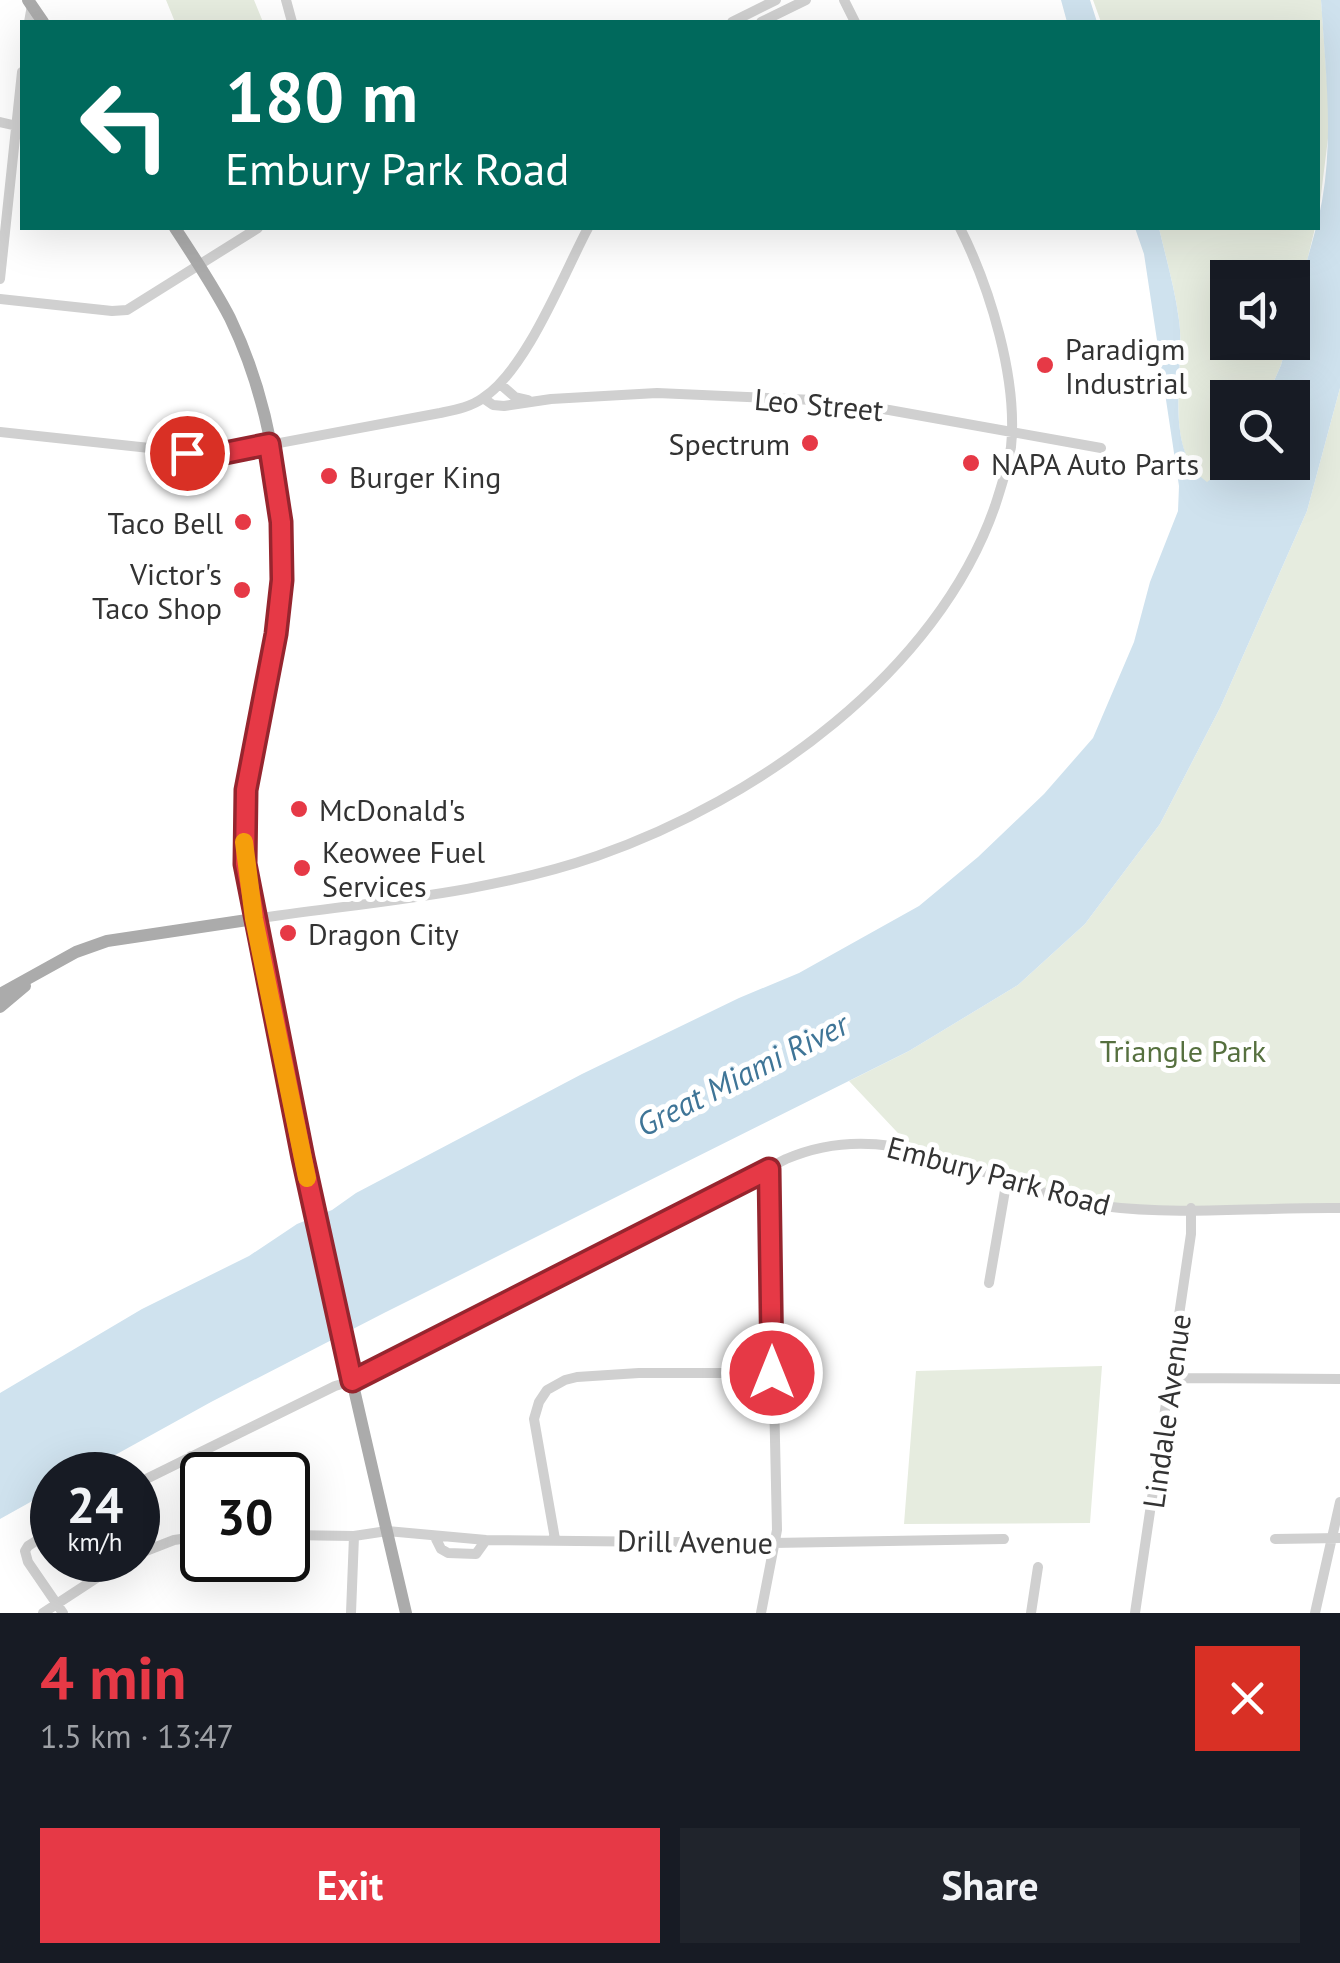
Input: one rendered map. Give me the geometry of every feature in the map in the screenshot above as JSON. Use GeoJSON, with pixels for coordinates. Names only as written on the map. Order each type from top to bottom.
{"type":"FeatureCollection","features":[{"type":"Feature","properties":{"kind":"main road"},"geometry":{"type":"LineString","coordinates":[[176,230],[200,265],[239,340],[259,395],[269,444],[281,522],[282,580],[276,634],[249,769],[244,816],[245,864],[308,1180],[406,1613]]}},
{"type":"Feature","properties":{"kind":"main road"},"geometry":{"type":"LineString","coordinates":[[0,994],[76,952],[107,940],[254,919]]}},
{"type":"Feature","properties":{"kind":"main road"},"geometry":{"type":"LineString","coordinates":[[0,1007],[34,977]]}},
{"type":"Feature","properties":{"kind":"street"},"geometry":{"type":"LineString","coordinates":[[736,20],[776,0]]}},
{"type":"Feature","properties":{"kind":"street"},"geometry":{"type":"LineString","coordinates":[[765,20],[806,0]]}},
{"type":"Feature","properties":{"kind":"street"},"geometry":{"type":"LineString","coordinates":[[0,279],[20,90]]}},
{"type":"Feature","properties":{"kind":"street"},"geometry":{"type":"LineString","coordinates":[[0,122],[16,126]]}},
{"type":"Feature","properties":{"kind":"street"},"geometry":{"type":"LineString","coordinates":[[0,299],[120,311],[142,303],[255,230]]}},
{"type":"Feature","properties":{"kind":"street","name":"Leo Street"},"geometry":{"type":"LineString","coordinates":[[0,432],[205,455],[440,414],[484,398],[500,384],[524,352],[587,230]]}},
{"type":"Feature","properties":{"kind":"street"},"geometry":{"type":"LineString","coordinates":[[254,919],[472,887],[548,871],[649,835],[748,783],[853,706],[898,662],[968,566],[989,521],[1011,446],[1008,384],[996,327],[978,268],[961,230]]}},
{"type":"Feature","properties":{"kind":"street"},"geometry":{"type":"LineString","coordinates":[[500,384],[516,398],[534,401]]}},
{"type":"Feature","properties":{"kind":"street","name":"Leo Street"},"geometry":{"type":"LineString","coordinates":[[484,398],[493,405],[504,406],[657,393],[814,400],[1100,448]]}},
{"type":"Feature","properties":{"kind":"street","name":"Embury Park Road"},"geometry":{"type":"LineString","coordinates":[[199,1452],[352,1381],[769,1169],[822,1147],[872,1142],[912,1148],[1089,1204],[1340,1208]]}},
{"type":"Feature","properties":{"kind":"street"},"geometry":{"type":"LineString","coordinates":[[760,1613],[777,1530],[769,1169]]}},
{"type":"Feature","properties":{"kind":"street"},"geometry":{"type":"LineString","coordinates":[[989,1283],[1007,1180]]}},
{"type":"Feature","properties":{"kind":"street","name":"Lindale Avenue"},"geometry":{"type":"LineString","coordinates":[[1135,1613],[1191,1234],[1191,1208]]}},
{"type":"Feature","properties":{"kind":"street"},"geometry":{"type":"LineString","coordinates":[[555,1539],[534,1419],[538,1402],[552,1386],[577,1377],[616,1374],[772,1373]]}},
{"type":"Feature","properties":{"kind":"street"},"geometry":{"type":"LineString","coordinates":[[1170,1378],[1340,1379]]}},
{"type":"Feature","properties":{"kind":"street"},"geometry":{"type":"LineString","coordinates":[[1316,1613],[1340,1502]]}},
{"type":"Feature","properties":{"kind":"street"},"geometry":{"type":"LineString","coordinates":[[310,1535],[354,1536],[387,1531]]}},
{"type":"Feature","properties":{"kind":"street","name":"Drill Avenue"},"geometry":{"type":"LineString","coordinates":[[387,1531],[435,1538],[441,1549],[461,1554],[476,1554],[486,1540],[773,1542],[1004,1538]]}},
{"type":"Feature","properties":{"kind":"street"},"geometry":{"type":"LineString","coordinates":[[351,1613],[354,1536]]}},
{"type":"Feature","properties":{"kind":"street"},"geometry":{"type":"LineString","coordinates":[[1275,1539],[1335,1538]]}},
{"type":"Feature","properties":{"kind":"street"},"geometry":{"type":"LineString","coordinates":[[1031,1613],[1038,1567]]}},
{"type":"Feature","properties":{"kind":"street"},"geometry":{"type":"LineString","coordinates":[[42,1582],[60,1609]]}},
{"type":"Feature","properties":{"kind":"street"},"geometry":{"type":"LineString","coordinates":[[43,1613],[60,1609],[95,1582]]}},
{"type":"Feature","properties":{"kind":"green space"},"geometry":{"type":"Polygon","coordinates":[[[166,0],[254,0],[262,20],[174,20],[166,0]]]}},
{"type":"Feature","properties":{"kind":"green space"},"geometry":{"type":"Polygon","coordinates":[[[1093,0],[1321,0],[1330,122],[1320,203],[1320,20],[1100,20],[1093,0]]]}},
{"type":"Feature","properties":{"kind":"green space"},"geometry":{"type":"Polygon","coordinates":[[[1159,230],[1315,230],[1307,260],[1210,260],[1210,360],[1282,360],[1274,380],[1210,380],[1211,480],[1207,483],[1193,468],[1180,430],[1179,320],[1159,230]]]}},
{"type":"Feature","properties":{"kind":"green space","name":"Triangle Park"},"geometry":{"type":"Polygon","coordinates":[[[1340,388],[1340,1208],[1109,1207],[912,1148],[849,1081],[909,1051],[1018,985],[1085,924],[1160,824],[1220,708],[1307,511],[1340,388]]]}},
{"type":"Feature","properties":{"kind":"green space"},"geometry":{"type":"Polygon","coordinates":[[[1102,1366],[1090,1523],[904,1524],[916,1371],[1102,1366]]]}},
{"type":"Feature","properties":{"kind":"water"},"geometry":{"type":"Polygon","coordinates":[[[1061,0],[1090,0],[1096,20],[1066,20],[1061,0]]]}},
{"type":"Feature","properties":{"kind":"water","name":"Great Miami River"},"geometry":{"type":"Polygon","coordinates":[[[1321,0],[1340,0],[1340,388],[1307,511],[1220,708],[1160,824],[1085,924],[1018,985],[909,1051],[384,1313],[121,1452],[30,1452],[30,1502],[0,1519],[0,1393],[142,1309],[249,1256],[297,1224],[332,1210],[356,1193],[582,1074],[799,973],[919,906],[1044,794],[1093,738],[1134,642],[1150,582],[1178,511],[1179,486],[1144,254],[1136,230],[1159,230],[1179,320],[1180,429],[1193,468],[1207,482],[1310,480],[1310,380],[1274,380],[1282,360],[1310,360],[1308,260],[1315,230],[1320,230],[1328,100],[1321,0]]]}},
{"type":"Feature","properties":{"kind":"slow traffic"},"geometry":{"type":"LineString","coordinates":[[244,842],[254,919],[307,1178]]}},
{"type":"Feature","properties":{"kind":"place","name":"Paradigm Industrial"},"geometry":{"type":"Point","coordinates":[1045,365]}},
{"type":"Feature","properties":{"kind":"place","name":"Spectrum"},"geometry":{"type":"Point","coordinates":[810,443]}},
{"type":"Feature","properties":{"kind":"place","name":"NAPA Auto Parts"},"geometry":{"type":"Point","coordinates":[971,463]}},
{"type":"Feature","properties":{"kind":"place","name":"Burger King"},"geometry":{"type":"Point","coordinates":[329,476]}},
{"type":"Feature","properties":{"kind":"place","name":"Taco Bell"},"geometry":{"type":"Point","coordinates":[243,522]}},
{"type":"Feature","properties":{"kind":"place","name":"Victor's Taco Shop"},"geometry":{"type":"Point","coordinates":[242,590]}},
{"type":"Feature","properties":{"kind":"place","name":"McDonald's"},"geometry":{"type":"Point","coordinates":[299,809]}},
{"type":"Feature","properties":{"kind":"place","name":"Keowee Fuel Services"},"geometry":{"type":"Point","coordinates":[302,868]}},
{"type":"Feature","properties":{"kind":"place","name":"Dragon City"},"geometry":{"type":"Point","coordinates":[288,933]}},
{"type":"Feature","properties":{"kind":"route"},"geometry":{"type":"LineString","coordinates":[[187,453],[215,455],[269,444],[281,522],[282,580],[276,634],[246,790],[245,864],[352,1381],[769,1169],[772,1373]]}}]}
